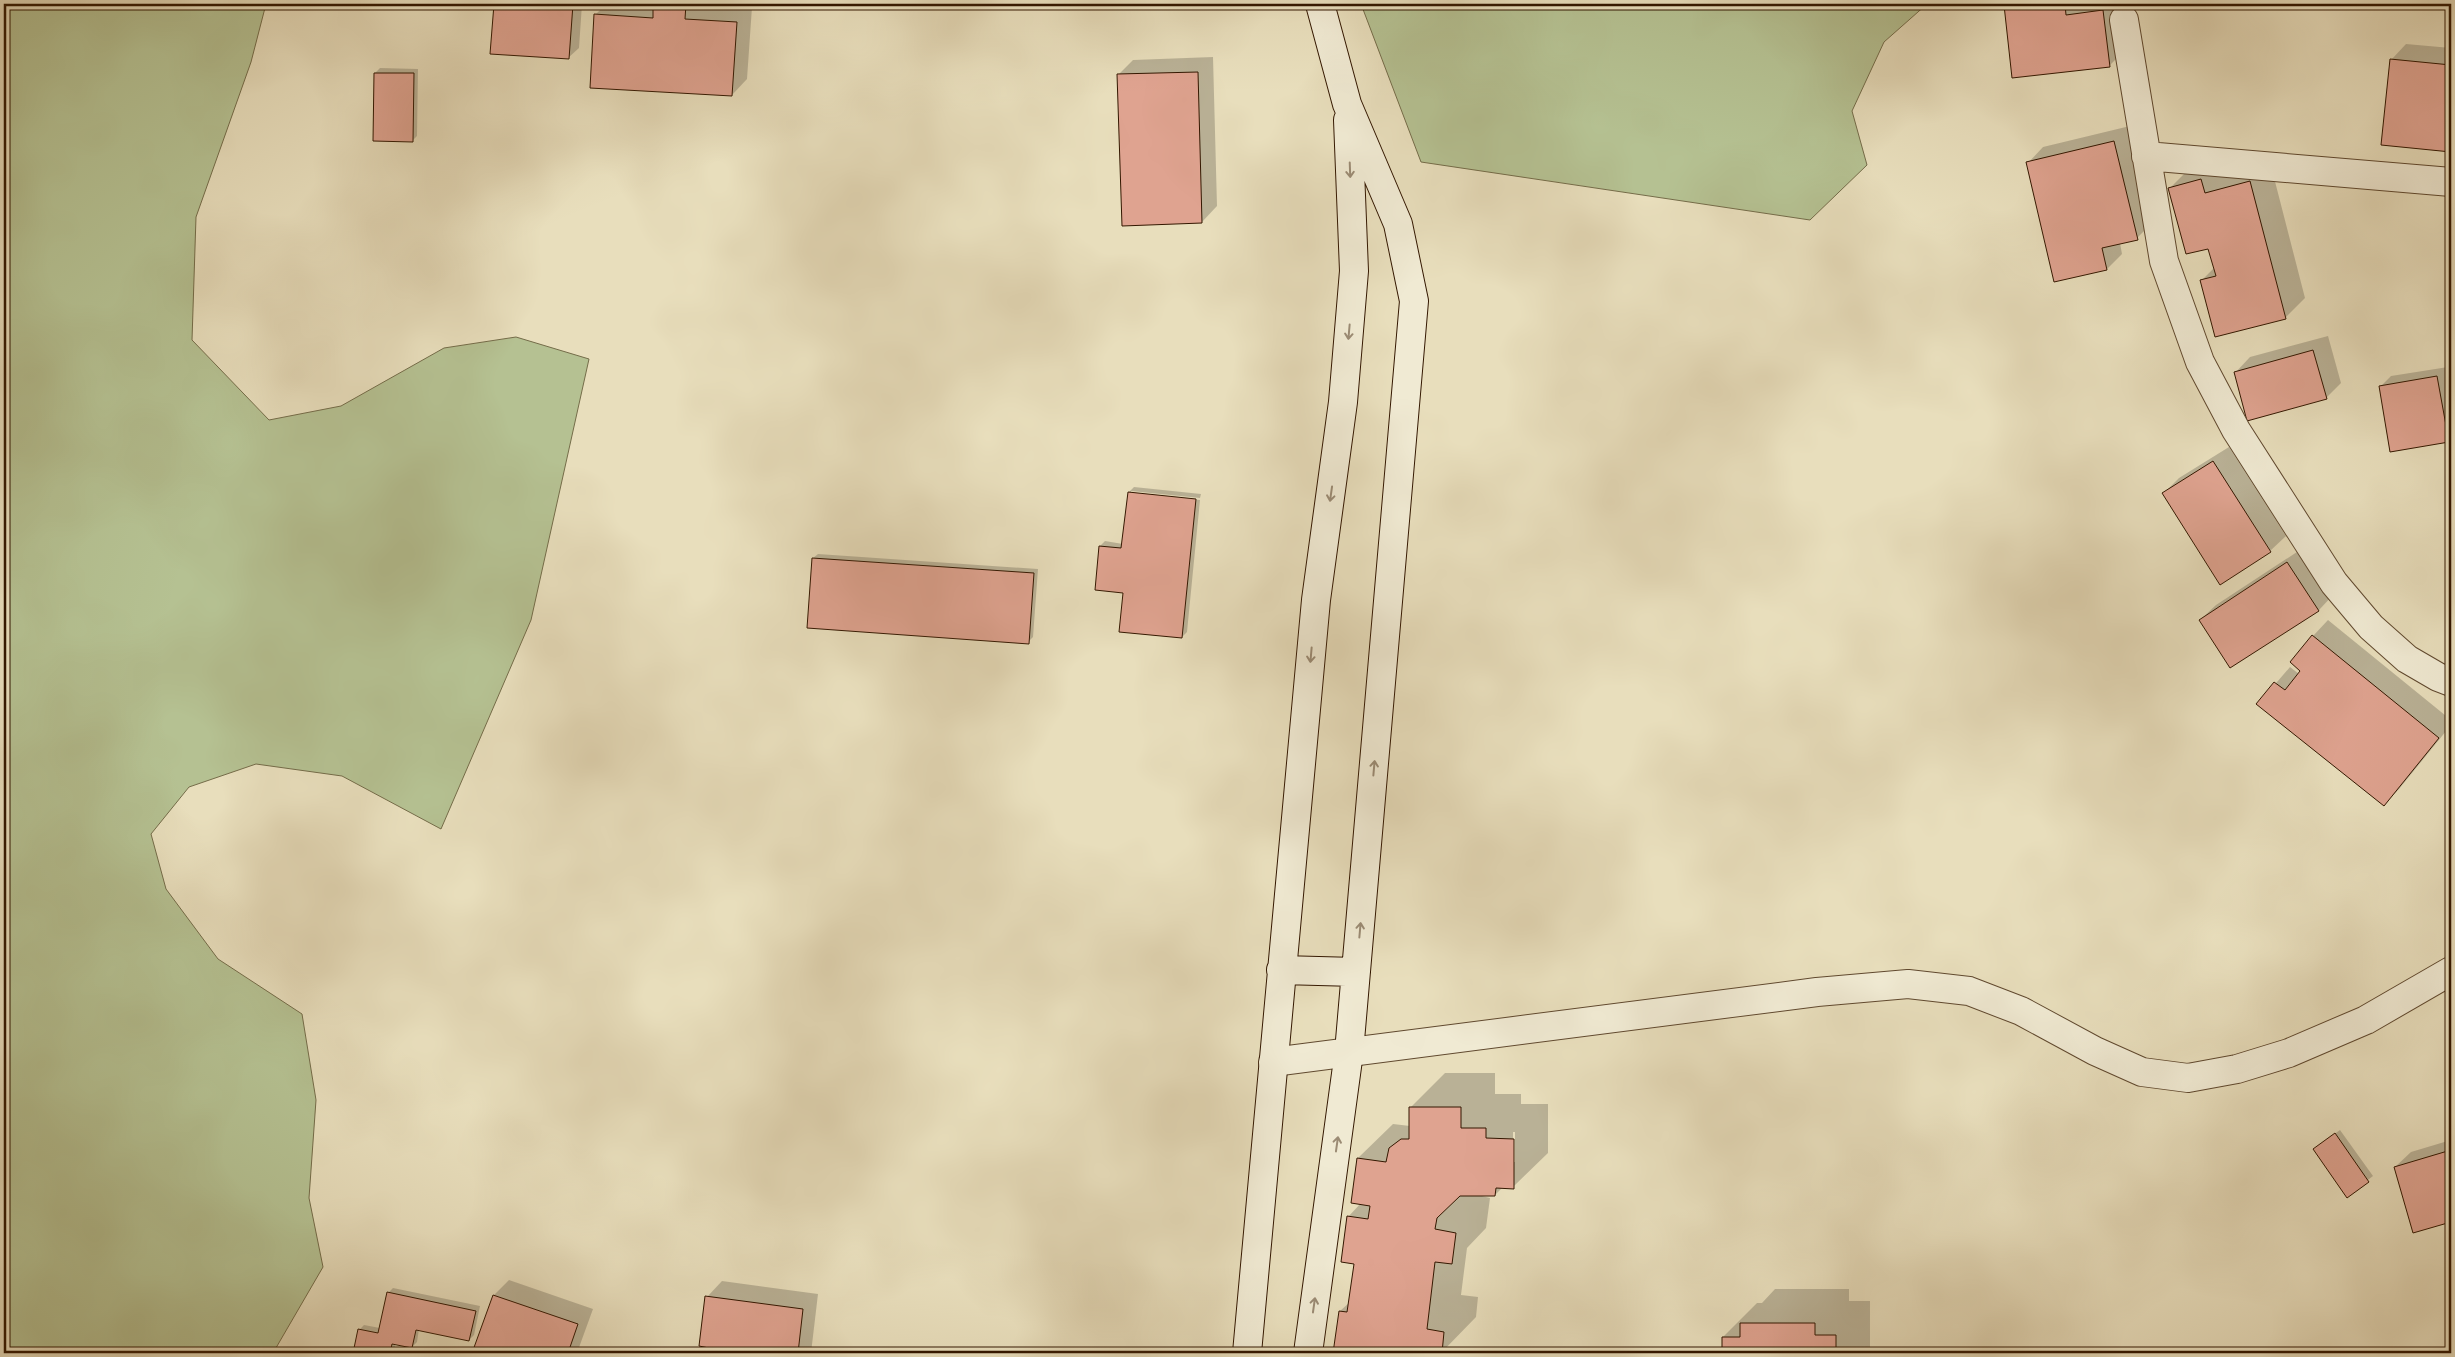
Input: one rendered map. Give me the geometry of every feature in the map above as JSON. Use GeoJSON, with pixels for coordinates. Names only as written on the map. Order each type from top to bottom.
{"type":"FeatureCollection","features":[{"type":"Feature","properties":{"kind":"street"},"geometry":{"type":"LineString","coordinates":[[1308,1353],[1349,1052],[1414,301],[1398,224],[1347,104],[1320,4]]}},
{"type":"Feature","properties":{"kind":"street"},"geometry":{"type":"LineString","coordinates":[[2124,20],[2164,261],[2200,362],[2236,430],[2284,508],[2340,590],[2371,626],[2407,659],[2438,677],[2451,682]]}},
{"type":"Feature","properties":{"kind":"street"},"geometry":{"type":"LineString","coordinates":[[1247,1353],[1316,600],[1343,402],[1354,271],[1347,104]]}},
{"type":"Feature","properties":{"kind":"street"},"geometry":{"type":"LineString","coordinates":[[2146,156],[2451,182]]}},
{"type":"Feature","properties":{"kind":"street"},"geometry":{"type":"LineString","coordinates":[[1281,970],[1356,972]]}},
{"type":"Feature","properties":{"kind":"street"},"geometry":{"type":"LineString","coordinates":[[1273,1062],[1817,992],[1908,984],[1969,991],[2022,1012],[2096,1052],[2142,1072],[2188,1078],[2237,1069],[2289,1053],[2366,1020],[2451,971]]}},
{"type":"Feature","properties":{"kind":"green space"},"geometry":{"type":"Polygon","coordinates":[[[4,4],[266,4],[251,62],[196,217],[192,340],[269,420],[341,406],[444,348],[516,337],[589,359],[531,620],[441,829],[342,776],[256,764],[189,787],[151,834],[166,889],[218,959],[302,1014],[316,1100],[309,1198],[323,1267],[273,1353],[4,1353],[4,4]]]}},
{"type":"Feature","properties":{"kind":"green space"},"geometry":{"type":"Polygon","coordinates":[[[1361,4],[1927,4],[1884,42],[1852,111],[1867,165],[1810,220],[1421,162],[1361,4]]]}},
{"type":"Feature","properties":{"kind":"building"},"geometry":{"type":"Polygon","coordinates":[[[494,4],[573,4],[569,59],[490,54],[494,4]]]}},
{"type":"Feature","properties":{"kind":"building"},"geometry":{"type":"Polygon","coordinates":[[[653,4],[686,4],[685,19],[737,22],[732,96],[590,88],[594,14],[653,18],[653,4]]]}},
{"type":"Feature","properties":{"kind":"building"},"geometry":{"type":"Polygon","coordinates":[[[2065,4],[2066,15],[2103,10],[2110,67],[2012,78],[2004,5],[2065,4]]]}},
{"type":"Feature","properties":{"kind":"building"},"geometry":{"type":"Polygon","coordinates":[[[2390,59],[2451,65],[2451,152],[2381,145],[2390,59]]]}},
{"type":"Feature","properties":{"kind":"building"},"geometry":{"type":"Polygon","coordinates":[[[1198,72],[1202,223],[1122,226],[1117,74],[1198,72]]]}},
{"type":"Feature","properties":{"kind":"building"},"geometry":{"type":"Polygon","coordinates":[[[374,73],[414,73],[413,142],[373,141],[374,73]]]}},
{"type":"Feature","properties":{"kind":"building"},"geometry":{"type":"Polygon","coordinates":[[[2114,141],[2138,240],[2102,248],[2107,270],[2054,282],[2026,162],[2114,141]]]}},
{"type":"Feature","properties":{"kind":"building"},"geometry":{"type":"Polygon","coordinates":[[[2201,179],[2205,193],[2250,181],[2286,319],[2215,337],[2200,280],[2216,276],[2208,249],[2186,254],[2168,188],[2201,179]]]}},
{"type":"Feature","properties":{"kind":"building"},"geometry":{"type":"Polygon","coordinates":[[[2313,350],[2327,399],[2247,421],[2234,372],[2313,350]]]}},
{"type":"Feature","properties":{"kind":"building"},"geometry":{"type":"Polygon","coordinates":[[[2437,376],[2449,442],[2390,452],[2379,386],[2437,376]]]}},
{"type":"Feature","properties":{"kind":"building"},"geometry":{"type":"Polygon","coordinates":[[[2213,461],[2271,552],[2220,585],[2162,493],[2213,461]]]}},
{"type":"Feature","properties":{"kind":"building"},"geometry":{"type":"Polygon","coordinates":[[[1128,492],[1196,499],[1182,638],[1119,632],[1123,593],[1095,590],[1099,546],[1121,548],[1128,492]]]}},
{"type":"Feature","properties":{"kind":"building"},"geometry":{"type":"Polygon","coordinates":[[[812,558],[1034,573],[1029,644],[807,628],[812,558]]]}},
{"type":"Feature","properties":{"kind":"building"},"geometry":{"type":"Polygon","coordinates":[[[2287,562],[2319,611],[2230,668],[2199,620],[2287,562]]]}},
{"type":"Feature","properties":{"kind":"building"},"geometry":{"type":"Polygon","coordinates":[[[2312,635],[2439,738],[2384,806],[2256,704],[2274,682],[2285,690],[2300,671],[2290,662],[2312,635]]]}},
{"type":"Feature","properties":{"kind":"building"},"geometry":{"type":"Polygon","coordinates":[[[1409,1107],[1461,1107],[1461,1128],[1486,1128],[1486,1138],[1514,1139],[1514,1189],[1496,1188],[1495,1196],[1460,1196],[1437,1218],[1435,1229],[1456,1233],[1452,1264],[1435,1262],[1427,1329],[1444,1332],[1442,1353],[1411,1349],[1411,1353],[1333,1353],[1339,1311],[1347,1312],[1354,1264],[1341,1262],[1347,1216],[1368,1219],[1370,1206],[1351,1203],[1357,1158],[1386,1162],[1389,1148],[1401,1139],[1409,1139],[1409,1107]]]}},
{"type":"Feature","properties":{"kind":"building"},"geometry":{"type":"Polygon","coordinates":[[[2335,1133],[2369,1182],[2347,1198],[2313,1149],[2335,1133]]]}},
{"type":"Feature","properties":{"kind":"building"},"geometry":{"type":"Polygon","coordinates":[[[2451,1150],[2451,1222],[2413,1233],[2394,1167],[2451,1150]]]}},
{"type":"Feature","properties":{"kind":"building"},"geometry":{"type":"Polygon","coordinates":[[[387,1292],[476,1311],[469,1341],[416,1330],[412,1348],[392,1344],[390,1353],[353,1353],[358,1329],[378,1333],[387,1292]]]}},
{"type":"Feature","properties":{"kind":"building"},"geometry":{"type":"Polygon","coordinates":[[[493,1295],[578,1324],[568,1353],[472,1353],[493,1295]]]}},
{"type":"Feature","properties":{"kind":"building"},"geometry":{"type":"Polygon","coordinates":[[[705,1296],[803,1309],[798,1353],[708,1353],[709,1348],[699,1346],[705,1296]]]}},
{"type":"Feature","properties":{"kind":"building"},"geometry":{"type":"Polygon","coordinates":[[[1740,1323],[1815,1323],[1815,1335],[1836,1335],[1836,1353],[1722,1353],[1722,1337],[1740,1337],[1740,1323]]]}}]}
